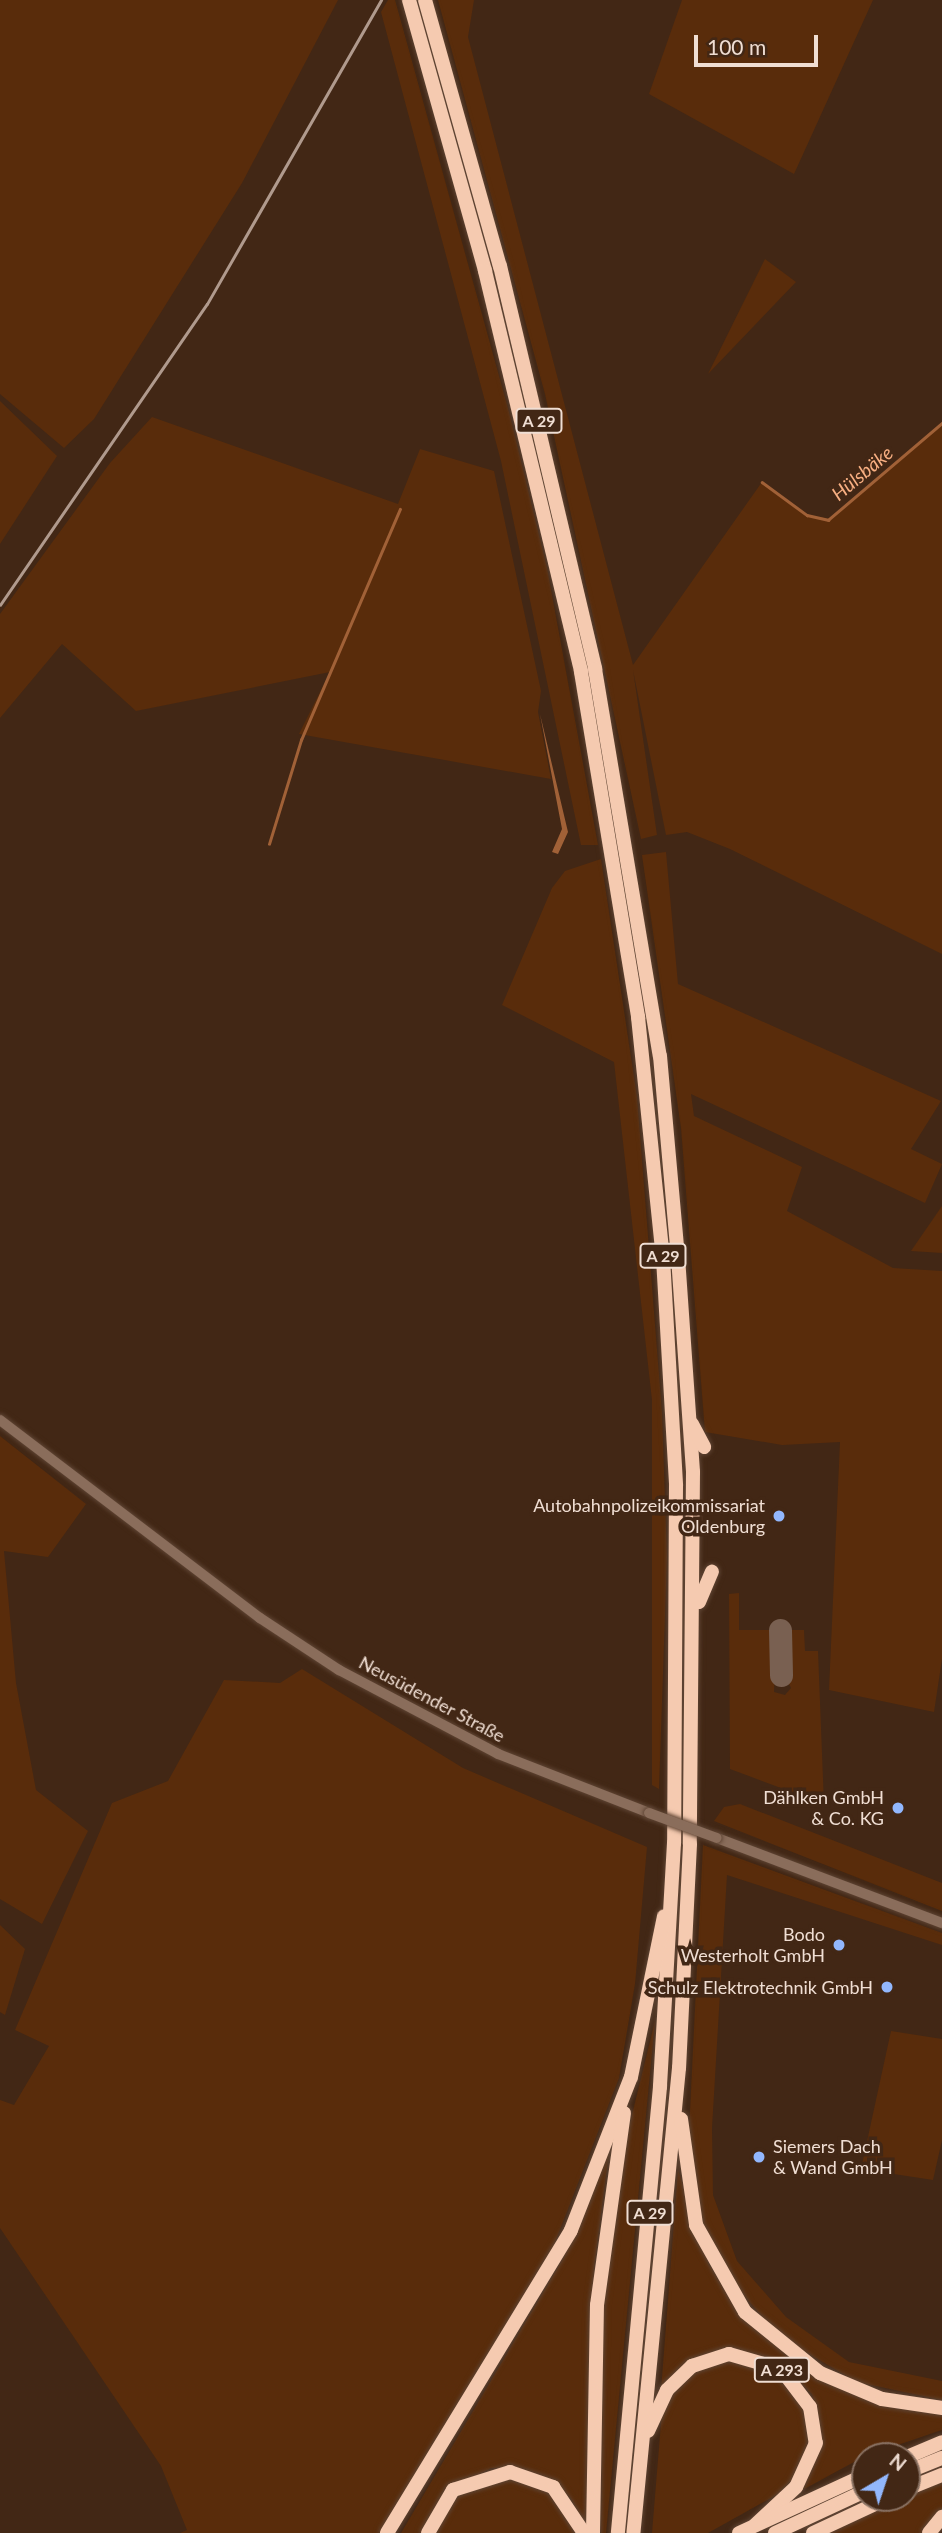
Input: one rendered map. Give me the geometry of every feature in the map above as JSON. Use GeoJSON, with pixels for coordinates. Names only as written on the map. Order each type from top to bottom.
{"type":"FeatureCollection","features":[{"type":"Feature","properties":{"kind":"highway","name":"A 29"},"geometry":{"type":"LineString","coordinates":[[409,0],[532,452],[609,826],[638,1017],[671,1375],[678,1650],[672,1892],[618,2533]]}},
{"type":"Feature","properties":{"kind":"highway","name":"A 29"},"geometry":{"type":"LineString","coordinates":[[426,4],[546,448],[627,839],[660,1056],[689,1413],[695,1617],[679,2068],[633,2533]]}},
{"type":"Feature","properties":{"kind":"highway"},"geometry":{"type":"LineString","coordinates":[[689,1413],[704,1447]]}},
{"type":"Feature","properties":{"kind":"highway"},"geometry":{"type":"LineString","coordinates":[[695,1617],[712,1572]]}},
{"type":"Feature","properties":{"kind":"highway"},"geometry":{"type":"LineString","coordinates":[[593,2533],[597,2305],[631,2077],[672,1892]]}},
{"type":"Feature","properties":{"kind":"highway"},"geometry":{"type":"LineString","coordinates":[[679,2068],[690,2204],[717,2272],[746,2312],[782,2347],[831,2378],[881,2399],[942,2408]]}},
{"type":"Feature","properties":{"kind":"highway"},"geometry":{"type":"LineString","coordinates":[[387,2533],[542,2285],[571,2230],[631,2077]]}},
{"type":"Feature","properties":{"kind":"highway","name":"A 293"},"geometry":{"type":"LineString","coordinates":[[643,2441],[667,2390],[692,2366],[729,2354],[781,2369],[810,2407],[816,2443],[796,2487],[755,2525]]}},
{"type":"Feature","properties":{"kind":"highway"},"geometry":{"type":"LineString","coordinates":[[921,2450],[942,2442]]}},
{"type":"Feature","properties":{"kind":"highway"},"geometry":{"type":"LineString","coordinates":[[921,2467],[942,2458]]}},
{"type":"Feature","properties":{"kind":"highway"},"geometry":{"type":"LineString","coordinates":[[428,2533],[453,2490],[510,2472],[553,2487],[584,2533]]}},
{"type":"Feature","properties":{"kind":"highway"},"geometry":{"type":"LineString","coordinates":[[921,2483],[942,2475]]}},
{"type":"Feature","properties":{"kind":"highway","name":"A 293"},"geometry":{"type":"LineString","coordinates":[[739,2533],[851,2481]]}},
{"type":"Feature","properties":{"kind":"highway"},"geometry":{"type":"LineString","coordinates":[[775,2533],[851,2498]]}},
{"type":"Feature","properties":{"kind":"highway"},"geometry":{"type":"LineString","coordinates":[[813,2533],[858,2512]]}},
{"type":"Feature","properties":{"kind":"highway"},"geometry":{"type":"LineString","coordinates":[[929,2533],[942,2518]]}},
{"type":"Feature","properties":{"kind":"street","name":"Neusüdender Straße"},"geometry":{"type":"LineString","coordinates":[[0,1420],[260,1618],[339,1670],[498,1754],[942,1923]]}},
{"type":"Feature","properties":{"kind":"shaded area"},"geometry":{"type":"Polygon","coordinates":[[[0,0],[338,0],[242,183],[94,419],[64,448],[0,394],[0,0]]]}},
{"type":"Feature","properties":{"kind":"shaded area"},"geometry":{"type":"Polygon","coordinates":[[[388,0],[395,0],[509,412],[547,568],[598,845],[581,845],[501,461],[381,12],[388,0]]]}},
{"type":"Feature","properties":{"kind":"shaded area"},"geometry":{"type":"Polygon","coordinates":[[[438,0],[474,0],[468,37],[633,665],[762,482],[807,515],[832,519],[942,423],[942,954],[730,849],[687,832],[666,835],[633,670],[657,835],[641,839],[545,394],[438,0]]]}},
{"type":"Feature","properties":{"kind":"shaded area"},"geometry":{"type":"Polygon","coordinates":[[[682,0],[873,0],[794,174],[649,94],[682,0]]]}},
{"type":"Feature","properties":{"kind":"shaded area"},"geometry":{"type":"Polygon","coordinates":[[[765,259],[796,282],[708,374],[765,259]]]}},
{"type":"Feature","properties":{"kind":"shaded area"},"geometry":{"type":"Polygon","coordinates":[[[0,401],[57,456],[0,544],[0,401]]]}},
{"type":"Feature","properties":{"kind":"shaded area"},"geometry":{"type":"Polygon","coordinates":[[[152,417],[398,504],[420,449],[494,471],[541,691],[538,712],[551,779],[299,734],[330,672],[136,711],[62,644],[0,718],[0,614],[110,463],[152,417]]]}},
{"type":"Feature","properties":{"kind":"shaded area"},"geometry":{"type":"Polygon","coordinates":[[[540,714],[568,832],[558,854],[552,852],[562,829],[540,714]]]}},
{"type":"Feature","properties":{"kind":"shaded area"},"geometry":{"type":"Polygon","coordinates":[[[666,852],[678,984],[941,1101],[911,1149],[942,1164],[925,1203],[691,1094],[694,1116],[802,1167],[787,1211],[893,1268],[942,1271],[942,1659],[934,1712],[829,1690],[840,1442],[782,1445],[705,1432],[681,1128],[642,855],[666,852]]]}},
{"type":"Feature","properties":{"kind":"shaded area"},"geometry":{"type":"Polygon","coordinates":[[[601,859],[637,1097],[662,1413],[667,1557],[659,1789],[652,1785],[652,1400],[614,1062],[502,1005],[552,888],[565,871],[601,859]]]}},
{"type":"Feature","properties":{"kind":"shaded area"},"geometry":{"type":"Polygon","coordinates":[[[942,1206],[942,1253],[911,1251],[942,1206]]]}},
{"type":"Feature","properties":{"kind":"shaded area"},"geometry":{"type":"Polygon","coordinates":[[[0,1436],[86,1504],[48,1557],[4,1551],[16,1683],[36,1790],[88,1831],[42,1924],[0,1899],[0,1436]]]}},
{"type":"Feature","properties":{"kind":"shaded area"},"geometry":{"type":"Polygon","coordinates":[[[739,1593],[739,1630],[777,1630],[774,1692],[785,1695],[791,1688],[785,1676],[785,1630],[804,1630],[805,1651],[818,1651],[824,1804],[730,1769],[729,1594],[739,1593]]]}},
{"type":"Feature","properties":{"kind":"shaded area"},"geometry":{"type":"Polygon","coordinates":[[[302,1669],[463,1768],[647,1847],[635,1984],[619,2078],[543,2273],[383,2533],[180,2533],[187,2530],[161,2466],[0,2228],[0,2100],[14,2105],[49,2046],[15,2030],[112,1803],[168,1781],[224,1680],[280,1683],[302,1669]]]}},
{"type":"Feature","properties":{"kind":"shaded area"},"geometry":{"type":"Polygon","coordinates":[[[740,1804],[942,1883],[942,1911],[714,1821],[724,1807],[740,1804]]]}},
{"type":"Feature","properties":{"kind":"shaded area"},"geometry":{"type":"Polygon","coordinates":[[[703,1845],[942,1933],[942,1945],[727,1875],[712,2128],[713,2195],[737,2261],[786,2317],[849,2362],[942,2381],[942,2400],[857,2382],[780,2337],[735,2285],[710,2242],[696,2202],[689,2132],[703,1845]]]}},
{"type":"Feature","properties":{"kind":"shaded area"},"geometry":{"type":"Polygon","coordinates":[[[0,1925],[25,1949],[5,2015],[0,2012],[0,1925]]]}},
{"type":"Feature","properties":{"kind":"shaded area"},"geometry":{"type":"Polygon","coordinates":[[[655,2021],[606,2533],[601,2533],[604,2279],[619,2168],[655,2021]]]}},
{"type":"Feature","properties":{"kind":"shaded area"},"geometry":{"type":"Polygon","coordinates":[[[891,2031],[942,2039],[942,2140],[933,2180],[861,2169],[891,2031]]]}},
{"type":"Feature","properties":{"kind":"shaded area"},"geometry":{"type":"Polygon","coordinates":[[[609,2152],[594,2268],[590,2533],[570,2497],[549,2479],[522,2469],[491,2468],[442,2495],[424,2533],[401,2533],[564,2257],[609,2152]]]}},
{"type":"Feature","properties":{"kind":"shaded area"},"geometry":{"type":"Polygon","coordinates":[[[678,2170],[709,2265],[752,2326],[831,2385],[898,2409],[942,2413],[942,2430],[906,2442],[851,2442],[851,2464],[797,2493],[813,2468],[819,2416],[812,2394],[774,2358],[717,2350],[679,2368],[661,2391],[678,2170]]]}},
{"type":"Feature","properties":{"kind":"shaded area"},"geometry":{"type":"Polygon","coordinates":[[[734,2358],[764,2364],[789,2383],[806,2411],[810,2435],[800,2472],[778,2494],[708,2533],[652,2533],[662,2411],[682,2381],[704,2365],[734,2358]]]}},
{"type":"Feature","properties":{"kind":"shaded area"},"geometry":{"type":"Polygon","coordinates":[[[504,2479],[533,2484],[555,2497],[577,2533],[434,2533],[447,2506],[470,2488],[504,2479]]]}},
{"type":"Feature","properties":{"kind":"shaded area"},"geometry":{"type":"Polygon","coordinates":[[[942,2482],[942,2509],[923,2533],[824,2533],[873,2512],[921,2512],[921,2491],[942,2482]]]}},
{"type":"Feature","properties":{"kind":"waterway","name":"Hülsbäke"},"geometry":{"type":"LineString","coordinates":[[762,482],[807,515],[828,520],[942,423]]}},
{"type":"Feature","properties":{"kind":"waterway"},"geometry":{"type":"LineString","coordinates":[[269,844],[301,740],[400,509]]}},
{"type":"Feature","properties":{"kind":"taxiway"},"geometry":{"type":"LineString","coordinates":[[780,1630],[781,1675]]}},
{"type":"Feature","properties":{"kind":"railway"},"geometry":{"type":"LineString","coordinates":[[0,605],[207,304],[381,0]]}},
{"type":"Feature","properties":{"kind":"place","name":"Autobahnpolizeikommissariat Oldenburg"},"geometry":{"type":"Point","coordinates":[779,1516]}},
{"type":"Feature","properties":{"kind":"place","name":"Dählken GmbH & Co. KG"},"geometry":{"type":"Point","coordinates":[898,1808]}},
{"type":"Feature","properties":{"kind":"place","name":"Bodo Westerholt GmbH"},"geometry":{"type":"Point","coordinates":[839,1945]}},
{"type":"Feature","properties":{"kind":"place","name":"Schulz Elektrotechnik GmbH"},"geometry":{"type":"Point","coordinates":[887,1987]}},
{"type":"Feature","properties":{"kind":"place","name":"Siemers Dach & Wand GmbH"},"geometry":{"type":"Point","coordinates":[759,2157]}}]}
